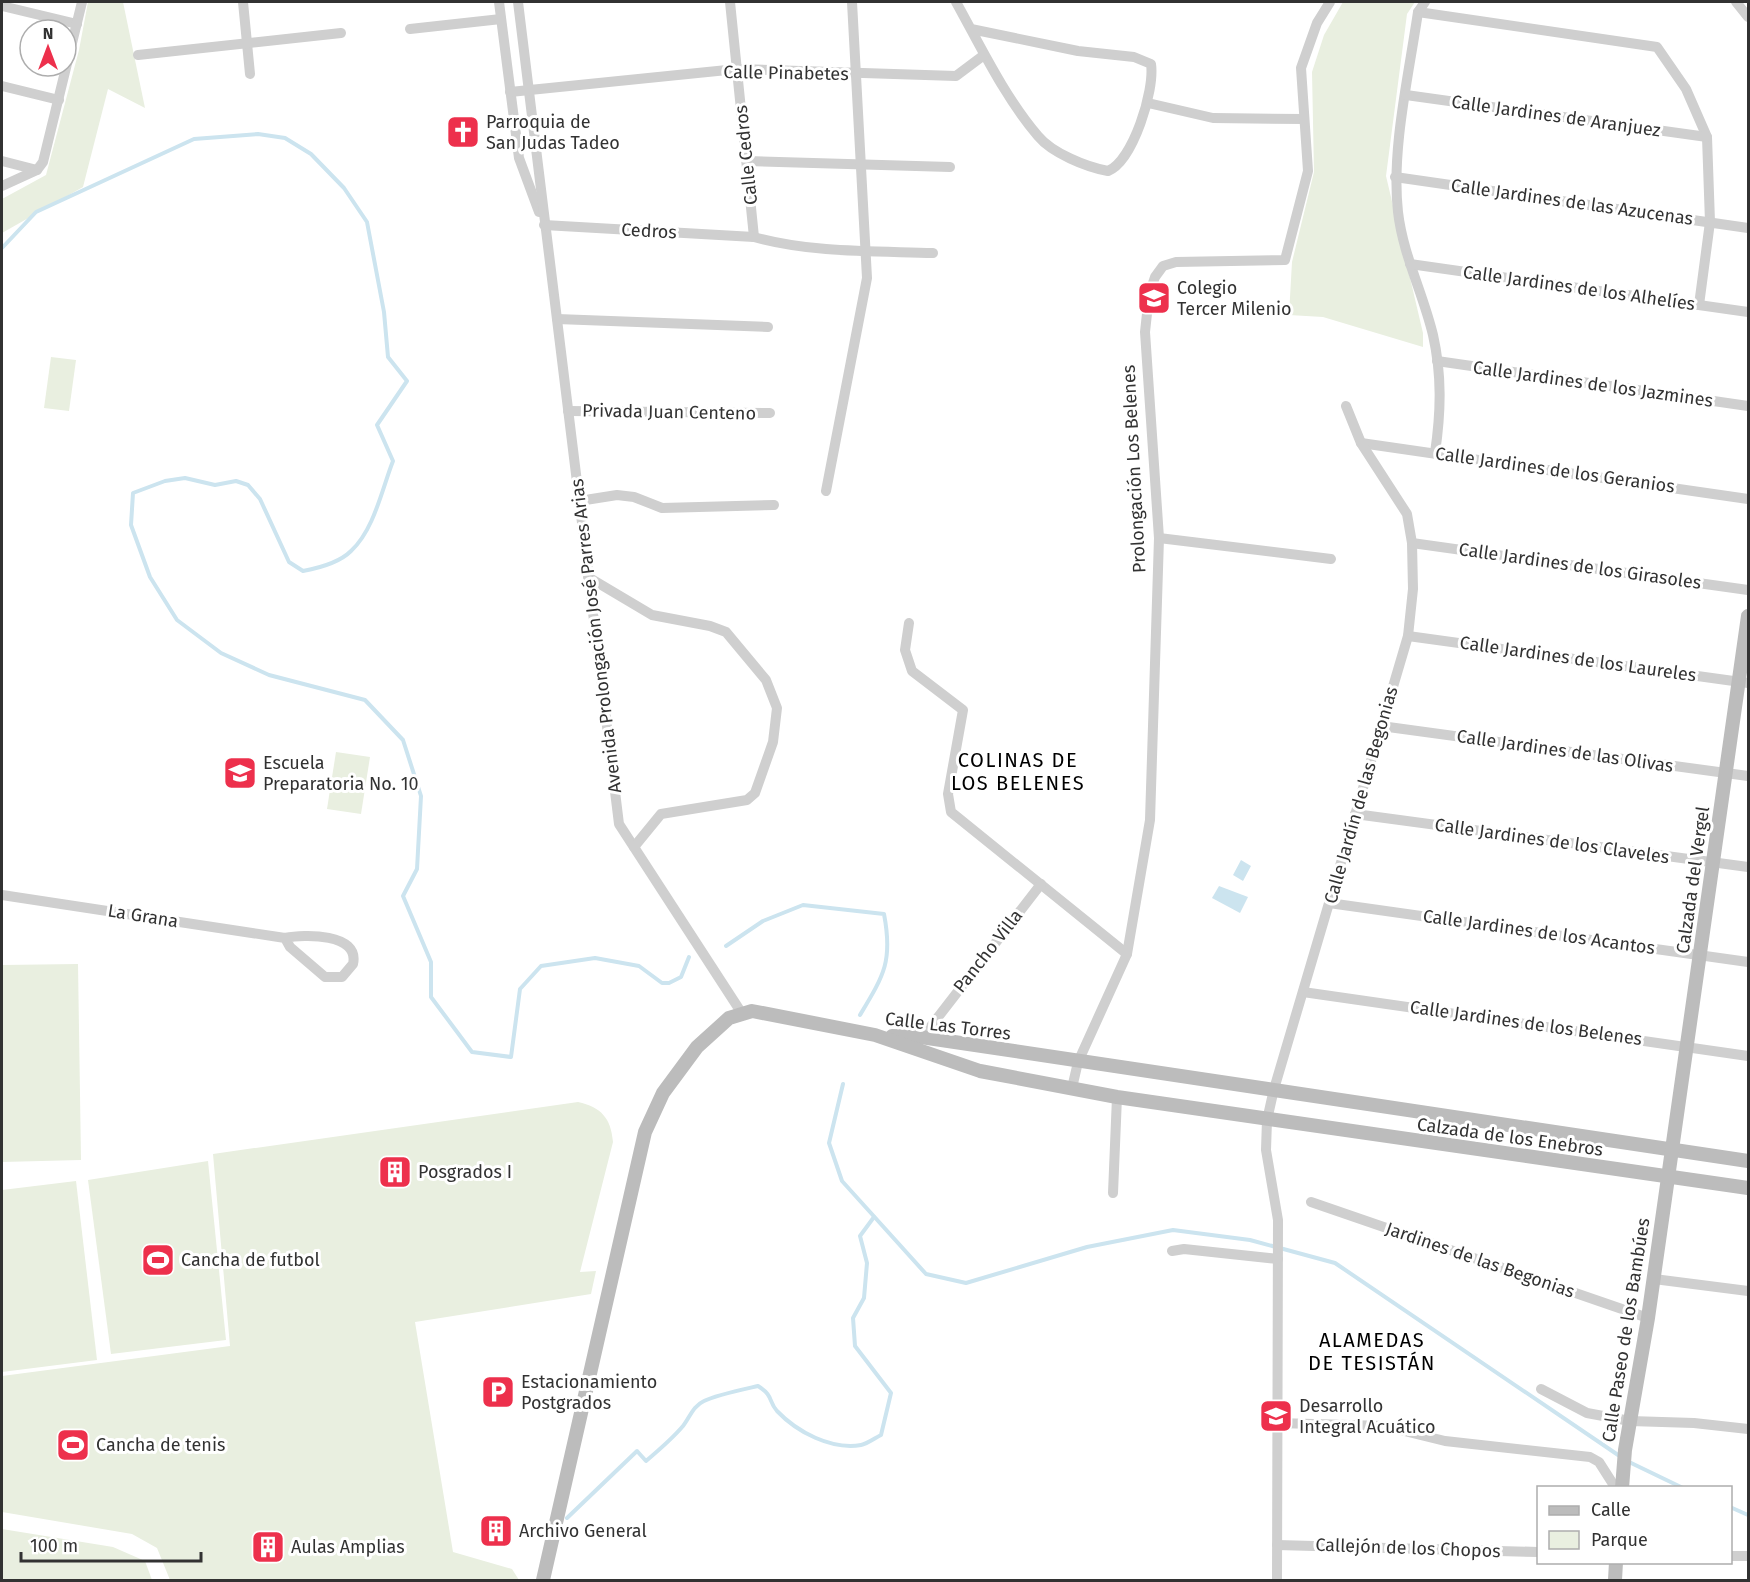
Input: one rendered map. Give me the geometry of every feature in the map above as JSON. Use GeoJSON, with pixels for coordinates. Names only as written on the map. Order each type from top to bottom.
{"type":"FeatureCollection","features":[{"type":"Feature","properties":{"kind":"main road","name":"Calzada del Vergel"},"geometry":{"type":"LineString","coordinates":[[1673,1149],[1726,773],[1744,682],[1749,616]]}},
{"type":"Feature","properties":{"kind":"main road","name":"Calle Las Torres"},"geometry":{"type":"LineString","coordinates":[[741,1012],[763,1012],[918,1043],[1274,1089]]}},
{"type":"Feature","properties":{"kind":"main road"},"geometry":{"type":"LineString","coordinates":[[543,1581],[645,1132],[663,1092],[680,1068],[718,1027],[741,1012]]}},
{"type":"Feature","properties":{"kind":"main road","name":"Calle Las Torres"},"geometry":{"type":"LineString","coordinates":[[918,1043],[980,1071],[1117,1097],[1267,1120]]}},
{"type":"Feature","properties":{"kind":"main road","name":"Calzada de los Enebros"},"geometry":{"type":"LineString","coordinates":[[1274,1089],[1749,1161]]}},
{"type":"Feature","properties":{"kind":"main road","name":"Calzada de los Enebros"},"geometry":{"type":"LineString","coordinates":[[1267,1120],[1668,1179],[1749,1188]]}},
{"type":"Feature","properties":{"kind":"main road","name":"Calle Paseo de los Bambúes"},"geometry":{"type":"LineString","coordinates":[[1622,1482],[1625,1450],[1648,1318],[1673,1149]]}},
{"type":"Feature","properties":{"kind":"main road"},"geometry":{"type":"LineString","coordinates":[[1615,1581],[1616,1564]]}},
{"type":"Feature","properties":{"kind":"street"},"geometry":{"type":"LineString","coordinates":[[78,20],[82,2]]}},
{"type":"Feature","properties":{"kind":"street"},"geometry":{"type":"LineString","coordinates":[[243,2],[250,74]]}},
{"type":"Feature","properties":{"kind":"street","name":"Avenida Prolongación José Parres Arias"},"geometry":{"type":"LineString","coordinates":[[499,2],[519,158],[544,225]]}},
{"type":"Feature","properties":{"kind":"street","name":"Avenida Prolongación José Parres Arias"},"geometry":{"type":"LineString","coordinates":[[518,2],[619,824],[741,1012]]}},
{"type":"Feature","properties":{"kind":"street","name":"Calle Cedros"},"geometry":{"type":"LineString","coordinates":[[730,2],[754,237]]}},
{"type":"Feature","properties":{"kind":"street"},"geometry":{"type":"LineString","coordinates":[[826,491],[867,278],[852,2]]}},
{"type":"Feature","properties":{"kind":"street"},"geometry":{"type":"LineString","coordinates":[[956,2],[984,55],[1039,138],[1061,153],[1098,170],[1108,171],[1121,162],[1148,103],[1153,78],[1151,64],[1134,57],[1078,51],[971,29]]}},
{"type":"Feature","properties":{"kind":"street","name":"Prolongación Los Belenes"},"geometry":{"type":"LineString","coordinates":[[1072,1088],[1078,1062],[1126,954],[1150,820],[1159,538],[1145,332],[1149,295],[1155,277],[1163,266],[1176,262],[1278,262],[1285,260],[1308,171],[1301,68],[1317,23],[1330,2]]}},
{"type":"Feature","properties":{"kind":"street"},"geometry":{"type":"LineString","coordinates":[[1425,2],[1418,12],[1395,177],[1398,214],[1410,264],[1433,334],[1437,361],[1442,406],[1435,453]]}},
{"type":"Feature","properties":{"kind":"street"},"geometry":{"type":"LineString","coordinates":[[1736,2],[1748,16]]}},
{"type":"Feature","properties":{"kind":"street"},"geometry":{"type":"LineString","coordinates":[[2,6],[52,18]]}},
{"type":"Feature","properties":{"kind":"street"},"geometry":{"type":"LineString","coordinates":[[1418,12],[1657,47],[1686,89],[1707,137],[1710,222],[1699,305]]}},
{"type":"Feature","properties":{"kind":"street"},"geometry":{"type":"LineString","coordinates":[[410,28],[501,19]]}},
{"type":"Feature","properties":{"kind":"street"},"geometry":{"type":"LineString","coordinates":[[138,55],[341,33]]}},
{"type":"Feature","properties":{"kind":"street","name":"Calle Pinabetes"},"geometry":{"type":"LineString","coordinates":[[510,92],[737,69],[855,75],[956,76],[984,55]]}},
{"type":"Feature","properties":{"kind":"street"},"geometry":{"type":"LineString","coordinates":[[2,186],[40,166],[64,78]]}},
{"type":"Feature","properties":{"kind":"street"},"geometry":{"type":"LineString","coordinates":[[2,86],[59,100]]}},
{"type":"Feature","properties":{"kind":"street","name":"Calle Jardines de Aranjuez"},"geometry":{"type":"LineString","coordinates":[[1406,95],[1707,137]]}},
{"type":"Feature","properties":{"kind":"street"},"geometry":{"type":"LineString","coordinates":[[1148,103],[1213,118],[1304,119]]}},
{"type":"Feature","properties":{"kind":"street"},"geometry":{"type":"LineString","coordinates":[[2,161],[40,166]]}},
{"type":"Feature","properties":{"kind":"street"},"geometry":{"type":"LineString","coordinates":[[747,161],[950,167]]}},
{"type":"Feature","properties":{"kind":"street","name":"Calle Jardines de las Azucenas"},"geometry":{"type":"LineString","coordinates":[[1395,177],[1749,228]]}},
{"type":"Feature","properties":{"kind":"street","name":"Cedros"},"geometry":{"type":"LineString","coordinates":[[544,225],[754,237],[779,244],[867,251],[933,253]]}},
{"type":"Feature","properties":{"kind":"street","name":"Calle Jardines de los Alhelíes"},"geometry":{"type":"LineString","coordinates":[[1410,264],[1749,312]]}},
{"type":"Feature","properties":{"kind":"street"},"geometry":{"type":"LineString","coordinates":[[557,319],[768,327]]}},
{"type":"Feature","properties":{"kind":"street","name":"Calle Jardines de los Jazmines"},"geometry":{"type":"LineString","coordinates":[[1437,361],[1749,406]]}},
{"type":"Feature","properties":{"kind":"street","name":"Calle Jardín de las Begonias"},"geometry":{"type":"LineString","coordinates":[[1277,1581],[1278,1232],[1266,1150],[1267,1120],[1302,992],[1408,636],[1413,589],[1412,543],[1407,514],[1361,443],[1346,406]]}},
{"type":"Feature","properties":{"kind":"street","name":"Privada Juan Centeno"},"geometry":{"type":"LineString","coordinates":[[568,411],[770,413]]}},
{"type":"Feature","properties":{"kind":"street","name":"Calle Jardines de los Geranios"},"geometry":{"type":"LineString","coordinates":[[1361,443],[1749,499]]}},
{"type":"Feature","properties":{"kind":"street"},"geometry":{"type":"LineString","coordinates":[[579,501],[617,495],[634,496],[662,508],[774,505]]}},
{"type":"Feature","properties":{"kind":"street"},"geometry":{"type":"LineString","coordinates":[[1159,538],[1332,559]]}},
{"type":"Feature","properties":{"kind":"street","name":"Calle Jardines de los Girasoles"},"geometry":{"type":"LineString","coordinates":[[1412,543],[1749,590]]}},
{"type":"Feature","properties":{"kind":"street"},"geometry":{"type":"LineString","coordinates":[[588,577],[652,615],[710,626],[726,632],[766,680],[777,708],[773,742],[755,793],[747,800],[662,814],[634,847]]}},
{"type":"Feature","properties":{"kind":"street"},"geometry":{"type":"LineString","coordinates":[[909,623],[905,650],[912,671],[963,710],[948,794],[951,812],[1126,954]]}},
{"type":"Feature","properties":{"kind":"street","name":"Calle Jardines de los Laureles"},"geometry":{"type":"LineString","coordinates":[[1408,636],[1744,682]]}},
{"type":"Feature","properties":{"kind":"street","name":"Calle Jardines de las Olivas"},"geometry":{"type":"LineString","coordinates":[[1381,726],[1749,776]]}},
{"type":"Feature","properties":{"kind":"street","name":"Calle Jardines de los Claveles"},"geometry":{"type":"LineString","coordinates":[[1355,814],[1749,867]]}},
{"type":"Feature","properties":{"kind":"street","name":"Pancho Villa"},"geometry":{"type":"LineString","coordinates":[[918,1043],[1041,884]]}},
{"type":"Feature","properties":{"kind":"street","name":"La Grana"},"geometry":{"type":"LineString","coordinates":[[2,895],[285,938],[296,936],[341,941],[352,949],[353,964],[342,977],[325,977],[290,947],[285,938]]}},
{"type":"Feature","properties":{"kind":"street","name":"Calle Jardines de los Acantos"},"geometry":{"type":"LineString","coordinates":[[1329,903],[1749,962]]}},
{"type":"Feature","properties":{"kind":"street","name":"Calle Jardines de los Belenes"},"geometry":{"type":"LineString","coordinates":[[1302,992],[1749,1056]]}},
{"type":"Feature","properties":{"kind":"street"},"geometry":{"type":"LineString","coordinates":[[1113,1193],[1117,1097]]}},
{"type":"Feature","properties":{"kind":"street","name":"Jardines de las Begonias"},"geometry":{"type":"LineString","coordinates":[[1311,1202],[1648,1318]]}},
{"type":"Feature","properties":{"kind":"street"},"geometry":{"type":"LineString","coordinates":[[1172,1251],[1184,1249],[1278,1257]]}},
{"type":"Feature","properties":{"kind":"street"},"geometry":{"type":"LineString","coordinates":[[1654,1279],[1749,1291]]}},
{"type":"Feature","properties":{"kind":"street"},"geometry":{"type":"LineString","coordinates":[[1541,1389],[1587,1413],[1630,1421],[1694,1423],[1749,1429]]}},
{"type":"Feature","properties":{"kind":"street"},"geometry":{"type":"LineString","coordinates":[[1278,1423],[1384,1426],[1445,1441],[1590,1457],[1599,1462],[1613,1484],[1622,1482]]}},
{"type":"Feature","properties":{"kind":"street","name":"Callejón de los Chopos"},"geometry":{"type":"LineString","coordinates":[[1277,1545],[1537,1552]]}},
{"type":"Feature","properties":{"kind":"street"},"geometry":{"type":"LineString","coordinates":[[1732,1556],[1749,1556]]}},
{"type":"Feature","properties":{"kind":"green space"},"geometry":{"type":"Polygon","coordinates":[[[88,2],[123,2],[145,108],[108,89],[83,187],[2,233],[2,199],[46,175],[72,78],[78,78],[79,50],[88,2]]]}},
{"type":"Feature","properties":{"kind":"green space"},"geometry":{"type":"Polygon","coordinates":[[[1343,2],[1415,2],[1407,14],[1386,176],[1423,333],[1423,347],[1323,317],[1289,315],[1292,262],[1314,172],[1312,72],[1324,35],[1343,2]]]}},
{"type":"Feature","properties":{"kind":"green space"},"geometry":{"type":"Polygon","coordinates":[[[51,357],[76,360],[69,411],[44,408],[51,357]]]}},
{"type":"Feature","properties":{"kind":"green space"},"geometry":{"type":"Polygon","coordinates":[[[336,752],[370,757],[361,814],[327,809],[336,752]]]}},
{"type":"Feature","properties":{"kind":"green space"},"geometry":{"type":"Polygon","coordinates":[[[78,964],[81,1160],[2,1162],[2,965],[78,964]]]}},
{"type":"Feature","properties":{"kind":"green space"},"geometry":{"type":"Polygon","coordinates":[[[578,1102],[593,1107],[603,1115],[610,1126],[613,1142],[580,1272],[596,1271],[591,1294],[415,1322],[453,1552],[512,1569],[519,1580],[170,1580],[157,1548],[132,1534],[2,1512],[2,1376],[230,1346],[213,1154],[578,1102]]]}},
{"type":"Feature","properties":{"kind":"green space","name":"Cancha de futbol"},"geometry":{"type":"Polygon","coordinates":[[[208,1161],[226,1340],[111,1354],[88,1180],[208,1161]]]}},
{"type":"Feature","properties":{"kind":"green space"},"geometry":{"type":"Polygon","coordinates":[[[76,1181],[97,1360],[2,1372],[2,1190],[76,1181]]]}},
{"type":"Feature","properties":{"kind":"green space"},"geometry":{"type":"Polygon","coordinates":[[[2,1529],[113,1547],[145,1561],[152,1580],[2,1580],[2,1529]]]}},
{"type":"Feature","properties":{"kind":"water"},"geometry":{"type":"Polygon","coordinates":[[[1241,860],[1251,866],[1243,881],[1233,875],[1241,860]]]}},
{"type":"Feature","properties":{"kind":"water"},"geometry":{"type":"Polygon","coordinates":[[[1219,886],[1248,897],[1240,913],[1212,898],[1219,886]]]}},
{"type":"Feature","properties":{"kind":"waterway"},"geometry":{"type":"LineString","coordinates":[[2,248],[36,212],[194,139],[258,134],[285,138],[311,154],[344,188],[367,222],[384,312],[388,357],[407,381],[377,425],[393,461],[366,532],[351,551],[341,559],[303,571],[289,562],[260,499],[248,485],[236,481],[215,485],[185,478],[165,481],[133,493],[131,525],[150,577],[177,620],[221,653],[269,675],[365,700],[403,740],[421,796],[417,869],[403,896],[431,962],[431,997],[472,1052],[511,1057],[520,989],[541,966],[595,958],[639,966],[662,983],[669,983],[681,977],[689,957]]}},
{"type":"Feature","properties":{"kind":"waterway"},"geometry":{"type":"LineString","coordinates":[[726,946],[763,921],[803,905],[884,914],[887,930],[887,956],[881,978],[860,1015]]}},
{"type":"Feature","properties":{"kind":"waterway"},"geometry":{"type":"LineString","coordinates":[[843,1084],[829,1143],[842,1181],[926,1274],[966,1283],[1087,1247],[1173,1230],[1250,1240],[1335,1263],[1621,1457]]}},
{"type":"Feature","properties":{"kind":"waterway"},"geometry":{"type":"LineString","coordinates":[[567,1518],[637,1451],[646,1461],[679,1431],[697,1406],[723,1394],[758,1386],[769,1396],[777,1411],[794,1426],[815,1438],[838,1445],[861,1445],[881,1435],[891,1393],[855,1346],[853,1318],[864,1298],[867,1263],[860,1236],[874,1217]]}},
{"type":"Feature","properties":{"kind":"waterway"},"geometry":{"type":"LineString","coordinates":[[1627,1461],[1679,1486]]}},
{"type":"Feature","properties":{"kind":"waterway"},"geometry":{"type":"LineString","coordinates":[[1732,1508],[1748,1515]]}},
{"type":"Feature","properties":{"kind":"place","name":"Parroquia de San Judas Tadeo"},"geometry":{"type":"Point","coordinates":[463,132]}},
{"type":"Feature","properties":{"kind":"place","name":"Colegio Tercer Milenio"},"geometry":{"type":"Point","coordinates":[1154,298]}},
{"type":"Feature","properties":{"kind":"place","name":"Escuela Preparatoria No. 10"},"geometry":{"type":"Point","coordinates":[240,773]}},
{"type":"Feature","properties":{"kind":"place","name":"Posgrados I"},"geometry":{"type":"Point","coordinates":[395,1172]}},
{"type":"Feature","properties":{"kind":"place","name":"Cancha de futbol"},"geometry":{"type":"Point","coordinates":[158,1260]}},
{"type":"Feature","properties":{"kind":"place","name":"Estacionamiento Postgrados"},"geometry":{"type":"Point","coordinates":[498,1392]}},
{"type":"Feature","properties":{"kind":"place","name":"Desarrollo Integral Acuático"},"geometry":{"type":"Point","coordinates":[1276,1416]}},
{"type":"Feature","properties":{"kind":"place","name":"Cancha de tenis"},"geometry":{"type":"Point","coordinates":[73,1445]}},
{"type":"Feature","properties":{"kind":"place","name":"Archivo General"},"geometry":{"type":"Point","coordinates":[496,1531]}},
{"type":"Feature","properties":{"kind":"place","name":"Aulas Amplias"},"geometry":{"type":"Point","coordinates":[268,1547]}},
{"type":"Feature","properties":{"kind":"district","name":"COLINAS DE LOS BELENES"},"geometry":{"type":"Point","coordinates":[1018,772]}},
{"type":"Feature","properties":{"kind":"district","name":"ALAMEDAS DE TESISTÁN"},"geometry":{"type":"Point","coordinates":[1372,1352]}}]}
